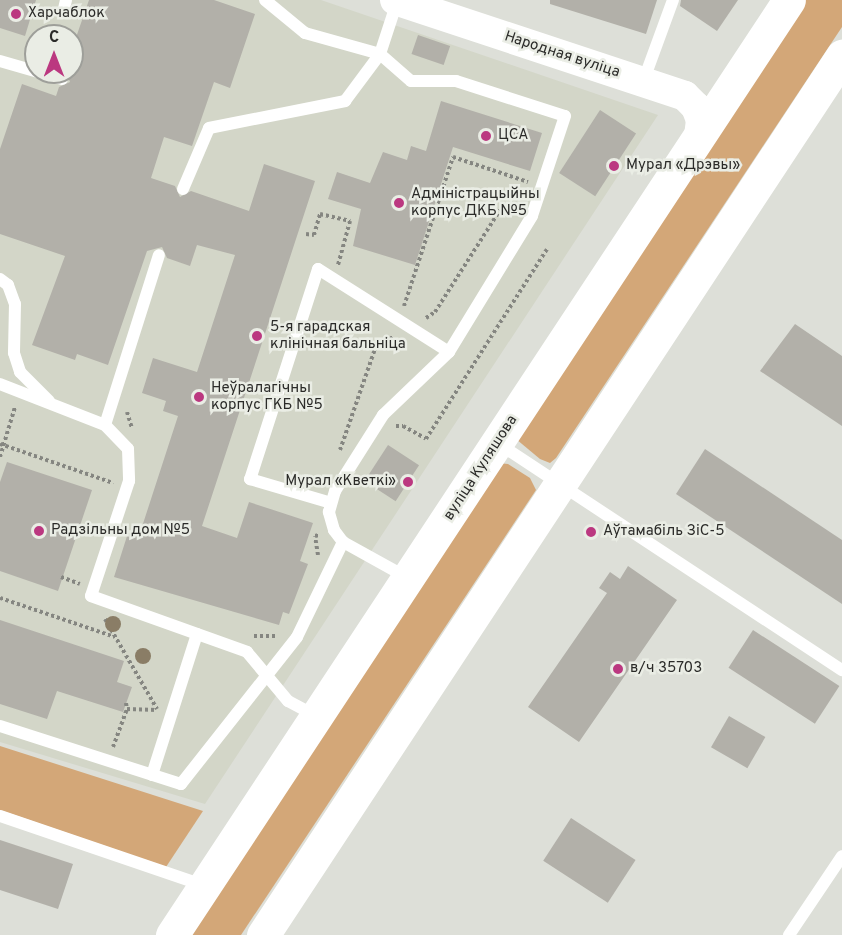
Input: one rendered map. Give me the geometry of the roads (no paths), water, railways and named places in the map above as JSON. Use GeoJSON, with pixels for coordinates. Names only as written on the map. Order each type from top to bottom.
{"type":"FeatureCollection","features":[{"type":"Feature","properties":{"kind":"main road","name":"вуліца Куляшова"},"geometry":{"type":"LineString","coordinates":[[172,935],[789,0]]}},
{"type":"Feature","properties":{"kind":"main road"},"geometry":{"type":"LineString","coordinates":[[263,935],[842,56]]}},
{"type":"Feature","properties":{"kind":"street","name":"Народная вуліца"},"geometry":{"type":"LineString","coordinates":[[396,0],[643,82],[691,102],[701,120],[699,136]]}},
{"type":"Feature","properties":{"kind":"lane"},"geometry":{"type":"LineString","coordinates":[[266,0],[305,33],[380,54],[411,81],[456,81],[565,116],[532,216],[449,351],[383,415],[331,503],[334,530],[343,542],[409,579]]}},
{"type":"Feature","properties":{"kind":"lane"},"geometry":{"type":"LineString","coordinates":[[183,189],[204,126],[345,101],[380,54],[396,0]]}},
{"type":"Feature","properties":{"kind":"lane"},"geometry":{"type":"LineString","coordinates":[[643,82],[673,0]]}},
{"type":"Feature","properties":{"kind":"lane"},"geometry":{"type":"LineString","coordinates":[[0,61],[24,68]]}},
{"type":"Feature","properties":{"kind":"lane"},"geometry":{"type":"LineString","coordinates":[[105,424],[159,255]]}},
{"type":"Feature","properties":{"kind":"lane"},"geometry":{"type":"LineString","coordinates":[[331,503],[250,478],[318,269],[449,351]]}},
{"type":"Feature","properties":{"kind":"lane"},"geometry":{"type":"LineString","coordinates":[[0,279],[8,285],[15,304],[14,353],[20,372],[55,406]]}},
{"type":"Feature","properties":{"kind":"lane"},"geometry":{"type":"LineString","coordinates":[[0,384],[105,424],[128,448],[131,470],[91,596],[247,652],[288,701],[318,717]]}},
{"type":"Feature","properties":{"kind":"lane"},"geometry":{"type":"LineString","coordinates":[[498,443],[842,670]]}},
{"type":"Feature","properties":{"kind":"lane"},"geometry":{"type":"LineString","coordinates":[[0,726],[182,784],[297,637],[343,542]]}},
{"type":"Feature","properties":{"kind":"lane"},"geometry":{"type":"LineString","coordinates":[[152,775],[197,634]]}},
{"type":"Feature","properties":{"kind":"lane"},"geometry":{"type":"LineString","coordinates":[[0,816],[205,885]]}},
{"type":"Feature","properties":{"kind":"lane"},"geometry":{"type":"LineString","coordinates":[[789,935],[842,856]]}},
{"type":"Feature","properties":{"kind":"place","name":"Харчаблок"},"geometry":{"type":"Point","coordinates":[16,14]}},
{"type":"Feature","properties":{"kind":"place","name":"ЦСА"},"geometry":{"type":"Point","coordinates":[486,136]}},
{"type":"Feature","properties":{"kind":"place","name":"Мурал «Дрэвы»"},"geometry":{"type":"Point","coordinates":[614,166]}},
{"type":"Feature","properties":{"kind":"place","name":"Адміністрацыйны корпус ДКБ №5"},"geometry":{"type":"Point","coordinates":[399,203]}},
{"type":"Feature","properties":{"kind":"place","name":"5-я гарадская клінічная бальніца"},"geometry":{"type":"Point","coordinates":[257,336]}},
{"type":"Feature","properties":{"kind":"place","name":"Неўралагічны корпус ГКБ №5"},"geometry":{"type":"Point","coordinates":[199,397]}},
{"type":"Feature","properties":{"kind":"place","name":"Мурал «Кветкі»"},"geometry":{"type":"Point","coordinates":[408,482]}},
{"type":"Feature","properties":{"kind":"place","name":"Радзільны дом №5"},"geometry":{"type":"Point","coordinates":[39,531]}},
{"type":"Feature","properties":{"kind":"place","name":"Аўтамабіль ЗіС-5"},"geometry":{"type":"Point","coordinates":[591,532]}},
{"type":"Feature","properties":{"kind":"place","name":"в/ч 35703"},"geometry":{"type":"Point","coordinates":[618,669]}}]}
